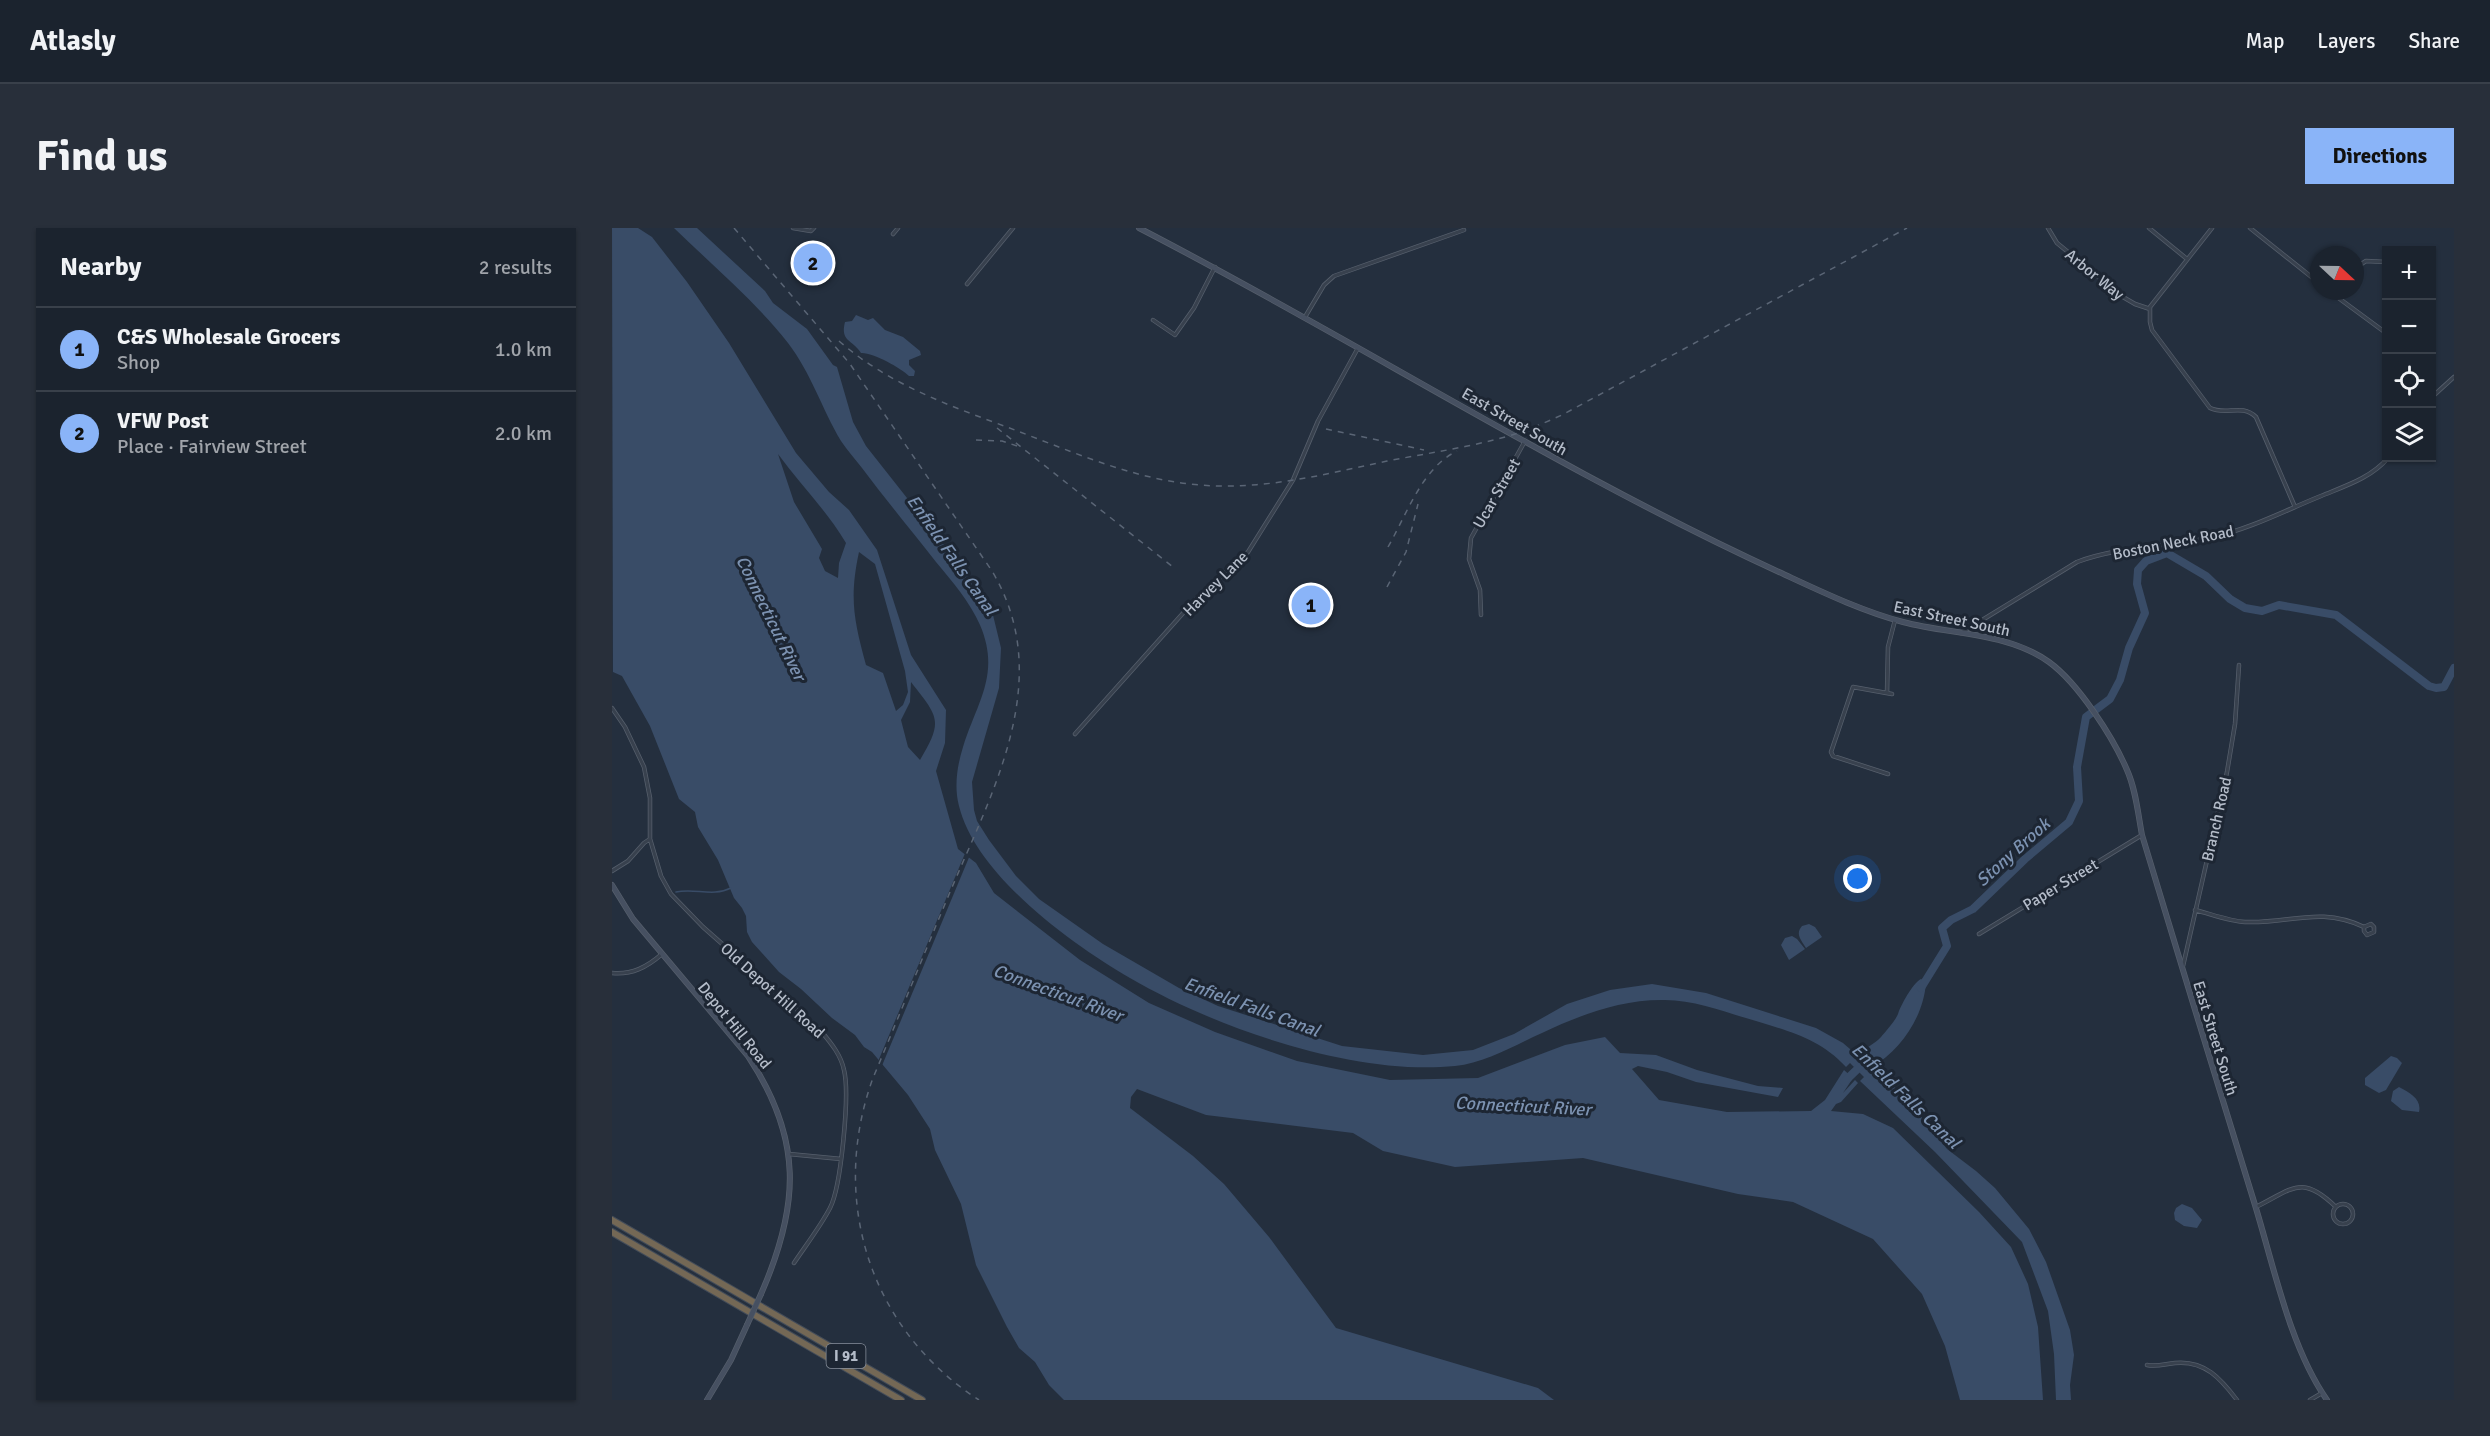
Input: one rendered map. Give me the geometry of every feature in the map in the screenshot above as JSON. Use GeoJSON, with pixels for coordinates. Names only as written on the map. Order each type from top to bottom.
{"type":"FeatureCollection","features":[{"type":"Feature","properties":{"kind":"highway","name":"I 91"},"geometry":{"type":"LineString","coordinates":[[612,1220],[922,1400]]}},
{"type":"Feature","properties":{"kind":"highway","name":"I 91"},"geometry":{"type":"LineString","coordinates":[[612,1232],[901,1400]]}},
{"type":"Feature","properties":{"kind":"main road","name":"East Street South"},"geometry":{"type":"LineString","coordinates":[[1139,228],[1215,267],[1525,441],[1704,538],[1795,579],[1896,620],[2006,642],[2029,650],[2052,664],[2075,687],[2109,736],[2128,772],[2142,836],[2182,971],[2300,1350],[2326,1400]]}},
{"type":"Feature","properties":{"kind":"main road","name":"Depot Hill Road"},"geometry":{"type":"LineString","coordinates":[[612,885],[633,919],[748,1056],[764,1080],[780,1117],[789,1154],[790,1190],[786,1224],[778,1253],[731,1360],[707,1400]]}},
{"type":"Feature","properties":{"kind":"street"},"geometry":{"type":"LineString","coordinates":[[793,228],[811,231],[814,228]]}},
{"type":"Feature","properties":{"kind":"street"},"geometry":{"type":"LineString","coordinates":[[893,234],[898,228]]}},
{"type":"Feature","properties":{"kind":"street"},"geometry":{"type":"LineString","coordinates":[[967,284],[1012,228]]}},
{"type":"Feature","properties":{"kind":"street","name":"Arbor Way"},"geometry":{"type":"LineString","coordinates":[[2048,228],[2057,243],[2123,297],[2134,304],[2150,309]]}},
{"type":"Feature","properties":{"kind":"street"},"geometry":{"type":"LineString","coordinates":[[2149,228],[2187,259]]}},
{"type":"Feature","properties":{"kind":"street"},"geometry":{"type":"LineString","coordinates":[[2212,228],[2150,309],[2150,322],[2156,337],[2204,403],[2216,411],[2238,409],[2248,411],[2256,417],[2295,507]]}},
{"type":"Feature","properties":{"kind":"street"},"geometry":{"type":"LineString","coordinates":[[2250,228],[2310,276]]}},
{"type":"Feature","properties":{"kind":"street"},"geometry":{"type":"LineString","coordinates":[[1305,317],[1324,285],[1334,276],[1464,230]]}},
{"type":"Feature","properties":{"kind":"street"},"geometry":{"type":"LineString","coordinates":[[2364,262],[2382,262]]}},
{"type":"Feature","properties":{"kind":"street"},"geometry":{"type":"LineString","coordinates":[[1153,320],[1175,335],[1194,308],[1215,267]]}},
{"type":"Feature","properties":{"kind":"street"},"geometry":{"type":"LineString","coordinates":[[2343,300],[2382,330]]}},
{"type":"Feature","properties":{"kind":"street","name":"Harvey Lane"},"geometry":{"type":"LineString","coordinates":[[1075,734],[1193,602],[1248,552],[1293,480],[1318,420],[1359,348]]}},
{"type":"Feature","properties":{"kind":"street"},"geometry":{"type":"LineString","coordinates":[[2436,394],[2454,378]]}},
{"type":"Feature","properties":{"kind":"street","name":"Ucar Street"},"geometry":{"type":"LineString","coordinates":[[1481,615],[1480,590],[1469,559],[1471,538],[1525,441]]}},
{"type":"Feature","properties":{"kind":"street","name":"Boston Neck Road"},"geometry":{"type":"LineString","coordinates":[[1961,633],[2077,562],[2094,556],[2223,535],[2366,476],[2383,462]]}},
{"type":"Feature","properties":{"kind":"street"},"geometry":{"type":"LineString","coordinates":[[1887,693],[1888,649],[1896,620]]}},
{"type":"Feature","properties":{"kind":"street","name":"Branch Road"},"geometry":{"type":"LineString","coordinates":[[2182,971],[2227,772],[2235,724],[2239,665]]}},
{"type":"Feature","properties":{"kind":"street"},"geometry":{"type":"LineString","coordinates":[[1888,774],[1833,756],[1831,753],[1853,687],[1892,694]]}},
{"type":"Feature","properties":{"kind":"street","name":"Old Depot Hill Road"},"geometry":{"type":"LineString","coordinates":[[612,708],[625,727],[644,767],[650,798],[651,839],[662,876],[671,894],[686,912],[821,1031],[837,1050],[844,1070],[846,1085],[838,1186],[830,1208],[794,1263]]}},
{"type":"Feature","properties":{"kind":"street","name":"Paper Street"},"geometry":{"type":"LineString","coordinates":[[1979,934],[2142,836]]}},
{"type":"Feature","properties":{"kind":"street"},"geometry":{"type":"LineString","coordinates":[[612,871],[628,861],[644,843],[651,839]]}},
{"type":"Feature","properties":{"kind":"street"},"geometry":{"type":"LineString","coordinates":[[2195,910],[2244,922],[2326,915],[2344,918],[2364,927]]}},
{"type":"Feature","properties":{"kind":"street"},"geometry":{"type":"LineString","coordinates":[[612,973],[631,972],[642,968],[662,954]]}},
{"type":"Feature","properties":{"kind":"street"},"geometry":{"type":"LineString","coordinates":[[789,1154],[841,1159]]}},
{"type":"Feature","properties":{"kind":"street"},"geometry":{"type":"LineString","coordinates":[[2256,1207],[2302,1187],[2319,1191],[2336,1207]]}},
{"type":"Feature","properties":{"kind":"street"},"geometry":{"type":"LineString","coordinates":[[2344,1204],[2351,1208],[2353,1216],[2350,1221],[2341,1224],[2336,1221],[2333,1215],[2336,1207],[2344,1204]]}},
{"type":"Feature","properties":{"kind":"street"},"geometry":{"type":"LineString","coordinates":[[2147,1365],[2180,1363],[2196,1365],[2217,1375],[2237,1400]]}},
{"type":"Feature","properties":{"kind":"street"},"geometry":{"type":"LineString","coordinates":[[2310,1400],[2322,1393]]}},
{"type":"Feature","properties":{"kind":"water","name":"Connecticut River"},"geometry":{"type":"Polygon","coordinates":[[[612,228],[638,228],[652,237],[687,282],[729,343],[796,453],[829,492],[849,510],[877,550],[911,655],[946,710],[945,743],[936,771],[958,849],[976,863],[994,893],[1080,960],[1149,1003],[1215,1032],[1297,1061],[1390,1080],[1478,1078],[1565,1045],[1605,1037],[1620,1053],[1656,1055],[1697,1070],[1758,1086],[1783,1088],[1778,1097],[1696,1082],[1667,1072],[1638,1066],[1632,1069],[1659,1100],[1727,1112],[1811,1111],[1825,1100],[1844,1070],[1853,1078],[1843,1093],[1855,1080],[1858,1083],[1831,1111],[1863,1114],[1893,1128],[1979,1212],[2011,1247],[2028,1284],[2038,1327],[2043,1400],[1960,1400],[1945,1346],[1922,1294],[1873,1239],[1793,1202],[1738,1194],[1583,1158],[1455,1167],[1383,1151],[1353,1133],[1206,1115],[1137,1089],[1131,1097],[1130,1108],[1193,1156],[1224,1184],[1269,1237],[1336,1328],[1538,1388],[1554,1400],[1064,1400],[1049,1385],[1035,1362],[1019,1348],[976,1265],[961,1204],[935,1150],[930,1129],[908,1095],[872,1052],[864,1047],[855,1035],[779,972],[752,942],[747,932],[746,916],[734,898],[718,860],[698,827],[695,812],[679,799],[650,726],[622,676],[613,672],[612,228]],[[778,454],[794,502],[822,549],[819,558],[825,571],[838,578],[839,563],[846,543],[778,454]],[[859,552],[854,609],[866,665],[883,673],[896,711],[903,705],[908,692],[905,671],[875,564],[859,552]],[[911,682],[910,702],[901,720],[908,747],[920,760],[933,736],[935,719],[927,703],[911,682]]]}},
{"type":"Feature","properties":{"kind":"water"},"geometry":{"type":"Polygon","coordinates":[[[674,228],[697,228],[765,291],[773,303],[807,329],[833,365],[837,367],[853,422],[866,446],[963,569],[992,611],[1001,648],[999,688],[972,782],[974,810],[977,821],[989,840],[1016,876],[1039,899],[1103,944],[1179,988],[1218,1006],[1342,1046],[1423,1055],[1473,1050],[1514,1034],[1567,1004],[1610,990],[1652,984],[1706,993],[1816,1028],[1843,1043],[1906,1097],[1947,1149],[1995,1188],[2029,1229],[2046,1262],[2070,1330],[2074,1355],[2070,1385],[2071,1400],[2056,1400],[2054,1354],[2048,1311],[2022,1242],[1935,1152],[1860,1081],[1864,1077],[1850,1063],[1846,1067],[1815,1043],[1769,1025],[1699,1005],[1649,1000],[1617,1005],[1586,1014],[1500,1053],[1466,1064],[1416,1067],[1374,1064],[1288,1045],[1204,1015],[1165,997],[1106,964],[1054,927],[1005,882],[985,857],[969,832],[957,799],[956,784],[959,762],[988,673],[986,642],[976,616],[954,584],[841,441],[803,366],[788,343],[747,298],[674,228]]]}},
{"type":"Feature","properties":{"kind":"water"},"geometry":{"type":"Polygon","coordinates":[[[856,315],[868,320],[873,318],[885,330],[903,337],[920,351],[921,355],[909,360],[909,365],[915,371],[914,376],[909,376],[879,358],[861,353],[845,337],[845,322],[852,321],[856,315]]]}},
{"type":"Feature","properties":{"kind":"water"},"geometry":{"type":"Polygon","coordinates":[[[1809,924],[1815,927],[1822,937],[1806,948],[1799,932],[1802,926],[1809,924]]]}},
{"type":"Feature","properties":{"kind":"water"},"geometry":{"type":"Polygon","coordinates":[[[1792,936],[1805,949],[1789,960],[1781,945],[1785,938],[1792,936]]]}},
{"type":"Feature","properties":{"kind":"water"},"geometry":{"type":"Polygon","coordinates":[[[1921,979],[1926,982],[1916,1019],[1901,1042],[1883,1060],[1872,1067],[1862,1058],[1863,1056],[1859,1055],[1888,1029],[1897,1017],[1904,1000],[1921,979]]]}},
{"type":"Feature","properties":{"kind":"water"},"geometry":{"type":"Polygon","coordinates":[[[2391,1056],[2402,1063],[2386,1090],[2379,1093],[2365,1085],[2365,1078],[2391,1056]]]}},
{"type":"Feature","properties":{"kind":"water"},"geometry":{"type":"Polygon","coordinates":[[[2399,1087],[2417,1100],[2419,1112],[2402,1110],[2391,1101],[2393,1091],[2399,1087]]]}},
{"type":"Feature","properties":{"kind":"water"},"geometry":{"type":"Polygon","coordinates":[[[2182,1204],[2192,1208],[2202,1220],[2197,1228],[2184,1226],[2175,1220],[2176,1208],[2182,1204]]]}},
{"type":"Feature","properties":{"kind":"pier"},"geometry":{"type":"Polygon","coordinates":[[[966,851],[970,855],[881,1068],[877,1064],[966,851]]]}},
{"type":"Feature","properties":{"kind":"waterway","name":"Stony Brook"},"geometry":{"type":"LineString","coordinates":[[1921,988],[1947,946],[1942,928],[1951,920],[1973,909],[2025,859],[2069,822],[2079,801],[2077,767],[2086,717],[2110,699],[2120,680],[2129,648],[2145,613],[2137,584],[2138,570],[2146,561],[2167,553],[2206,576],[2230,599],[2245,608],[2262,611],[2279,605],[2336,615],[2429,686],[2444,687],[2454,668]]}},
{"type":"Feature","properties":{"kind":"waterway"},"geometry":{"type":"LineString","coordinates":[[676,892],[717,892],[731,888]]}},
{"type":"Feature","properties":{"kind":"waterway","name":"Enfield Falls Canal"},"geometry":{"type":"LineString","coordinates":[[1844,1082],[1872,1055]]}},
{"type":"Feature","properties":{"kind":"railway"},"geometry":{"type":"LineString","coordinates":[[734,228],[850,364],[992,571],[1010,611],[1018,652],[1018,693],[1011,733],[984,814],[873,1078],[860,1124],[856,1169],[858,1214],[868,1258],[886,1299],[910,1337],[941,1371],[979,1400]]}},
{"type":"Feature","properties":{"kind":"railway"},"geometry":{"type":"LineString","coordinates":[[839,341],[877,369],[917,391],[1096,461],[1142,475],[1190,484],[1215,486],[1265,484],[1314,477],[1466,446],[1531,428],[1562,415],[1907,228]]}},
{"type":"Feature","properties":{"kind":"railway"},"geometry":{"type":"LineString","coordinates":[[997,428],[1173,567]]}},
{"type":"Feature","properties":{"kind":"railway"},"geometry":{"type":"LineString","coordinates":[[1326,429],[1424,450]]}},
{"type":"Feature","properties":{"kind":"railway"},"geometry":{"type":"LineString","coordinates":[[976,440],[1002,441],[1017,446]]}},
{"type":"Feature","properties":{"kind":"railway"},"geometry":{"type":"LineString","coordinates":[[1388,547],[1425,480],[1445,459],[1457,451]]}},
{"type":"Feature","properties":{"kind":"railway"},"geometry":{"type":"LineString","coordinates":[[1387,587],[1406,552],[1418,504]]}},
{"type":"Feature","properties":{"kind":"place","name":"VFW Post"},"geometry":{"type":"Point","coordinates":[813,263]}},
{"type":"Feature","properties":{"kind":"place","name":"C&S Wholesale Grocers"},"geometry":{"type":"Point","coordinates":[1311,605]}}]}
